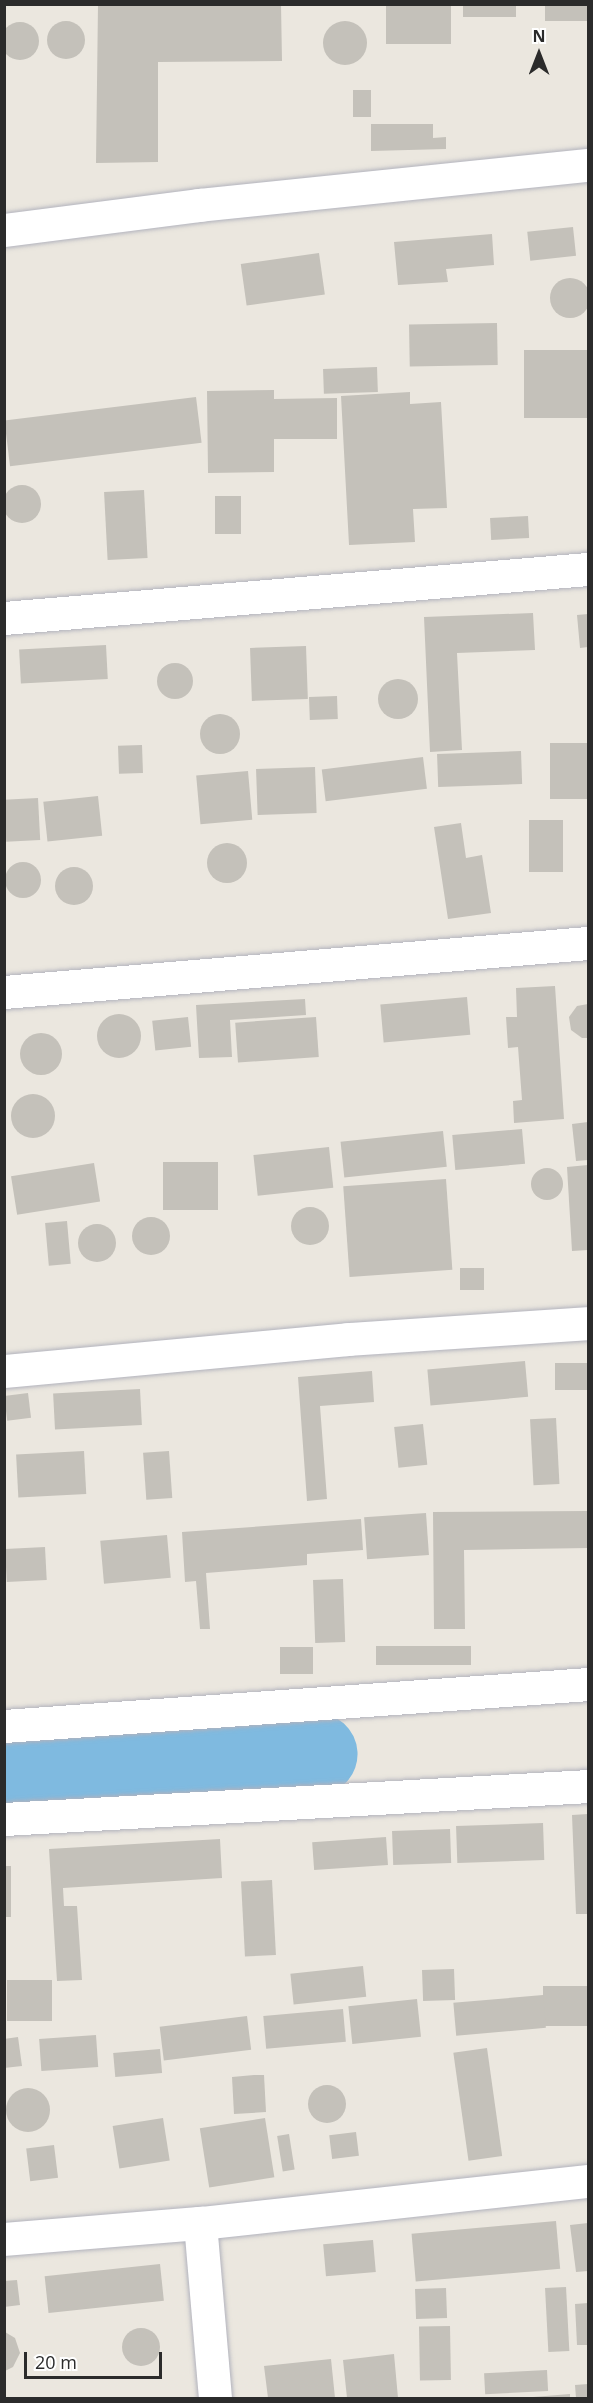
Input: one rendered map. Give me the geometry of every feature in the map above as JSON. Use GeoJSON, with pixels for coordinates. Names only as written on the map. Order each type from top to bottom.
{"type":"FeatureCollection","features":[{"type":"Feature","properties":{"kind":"street"},"geometry":{"type":"LineString","coordinates":[[4,230],[199,205],[588,165]]}},
{"type":"Feature","properties":{"kind":"street"},"geometry":{"type":"LineString","coordinates":[[4,618],[588,569]]}},
{"type":"Feature","properties":{"kind":"street"},"geometry":{"type":"LineString","coordinates":[[4,992],[588,942]]}},
{"type":"Feature","properties":{"kind":"street"},"geometry":{"type":"LineString","coordinates":[[4,1371],[348,1339],[588,1323]]}},
{"type":"Feature","properties":{"kind":"street"},"geometry":{"type":"LineString","coordinates":[[4,1726],[588,1684]]}},
{"type":"Feature","properties":{"kind":"street"},"geometry":{"type":"LineString","coordinates":[[4,1819],[588,1786]]}},
{"type":"Feature","properties":{"kind":"street"},"geometry":{"type":"LineString","coordinates":[[4,2239],[200,2223],[588,2181]]}},
{"type":"Feature","properties":{"kind":"street"},"geometry":{"type":"LineString","coordinates":[[200,2223],[215,2398]]}},
{"type":"Feature","properties":{"kind":"building"},"geometry":{"type":"Polygon","coordinates":[[[98,4],[281,4],[282,61],[158,62],[158,162],[96,163],[98,4]]]}},
{"type":"Feature","properties":{"kind":"building"},"geometry":{"type":"Polygon","coordinates":[[[386,4],[451,4],[451,44],[386,44],[386,4]]]}},
{"type":"Feature","properties":{"kind":"building"},"geometry":{"type":"Polygon","coordinates":[[[463,4],[516,4],[516,17],[463,17],[463,4]]]}},
{"type":"Feature","properties":{"kind":"building"},"geometry":{"type":"Polygon","coordinates":[[[545,4],[588,4],[588,21],[545,21],[545,4]]]}},
{"type":"Feature","properties":{"kind":"building"},"geometry":{"type":"Polygon","coordinates":[[[66,21],[79,27],[85,40],[79,53],[66,59],[53,53],[47,40],[53,27],[66,21]]]}},
{"type":"Feature","properties":{"kind":"building"},"geometry":{"type":"Polygon","coordinates":[[[345,21],[360,28],[367,43],[360,58],[345,65],[330,58],[323,43],[330,28],[345,21]]]}},
{"type":"Feature","properties":{"kind":"building"},"geometry":{"type":"Polygon","coordinates":[[[20,22],[34,27],[39,41],[34,55],[20,60],[6,55],[1,41],[6,27],[20,22]]]}},
{"type":"Feature","properties":{"kind":"building"},"geometry":{"type":"Polygon","coordinates":[[[353,90],[371,90],[371,117],[353,117],[353,90]]]}},
{"type":"Feature","properties":{"kind":"building"},"geometry":{"type":"Polygon","coordinates":[[[371,124],[433,124],[433,138],[446,137],[446,149],[371,151],[371,124]]]}},
{"type":"Feature","properties":{"kind":"building"},"geometry":{"type":"Polygon","coordinates":[[[573,227],[576,256],[530,261],[527,232],[573,227]]]}},
{"type":"Feature","properties":{"kind":"building"},"geometry":{"type":"Polygon","coordinates":[[[492,234],[494,265],[446,269],[448,282],[398,285],[394,242],[492,234]]]}},
{"type":"Feature","properties":{"kind":"building"},"geometry":{"type":"Polygon","coordinates":[[[319,253],[325,295],[247,306],[241,264],[319,253]]]}},
{"type":"Feature","properties":{"kind":"building"},"geometry":{"type":"Polygon","coordinates":[[[570,278],[584,284],[590,298],[584,312],[570,318],[556,312],[550,298],[556,284],[570,278]]]}},
{"type":"Feature","properties":{"kind":"building"},"geometry":{"type":"Polygon","coordinates":[[[497,323],[498,365],[410,367],[409,325],[497,323]]]}},
{"type":"Feature","properties":{"kind":"building"},"geometry":{"type":"Polygon","coordinates":[[[524,350],[588,350],[588,418],[524,418],[524,350]]]}},
{"type":"Feature","properties":{"kind":"building"},"geometry":{"type":"Polygon","coordinates":[[[377,367],[378,392],[324,394],[323,369],[377,367]]]}},
{"type":"Feature","properties":{"kind":"building"},"geometry":{"type":"Polygon","coordinates":[[[274,390],[274,399],[337,398],[337,439],[274,439],[274,472],[208,473],[207,391],[274,390]]]}},
{"type":"Feature","properties":{"kind":"building"},"geometry":{"type":"Polygon","coordinates":[[[410,392],[410,404],[441,402],[447,508],[413,509],[415,542],[349,545],[341,396],[410,392]]]}},
{"type":"Feature","properties":{"kind":"building"},"geometry":{"type":"Polygon","coordinates":[[[196,397],[202,443],[10,466],[4,421],[196,397]]]}},
{"type":"Feature","properties":{"kind":"building"},"geometry":{"type":"Polygon","coordinates":[[[22,485],[36,490],[41,504],[36,518],[22,523],[8,518],[3,504],[8,490],[22,485]]]}},
{"type":"Feature","properties":{"kind":"building"},"geometry":{"type":"Polygon","coordinates":[[[144,490],[148,558],[108,560],[104,492],[144,490]]]}},
{"type":"Feature","properties":{"kind":"building"},"geometry":{"type":"Polygon","coordinates":[[[215,496],[241,496],[241,534],[215,534],[215,496]]]}},
{"type":"Feature","properties":{"kind":"building"},"geometry":{"type":"Polygon","coordinates":[[[528,516],[529,538],[491,540],[490,518],[528,516]]]}},
{"type":"Feature","properties":{"kind":"building"},"geometry":{"type":"Polygon","coordinates":[[[533,613],[535,650],[457,653],[462,750],[430,752],[424,617],[533,613]]]}},
{"type":"Feature","properties":{"kind":"building"},"geometry":{"type":"Polygon","coordinates":[[[588,614],[588,647],[580,648],[577,615],[588,614]]]}},
{"type":"Feature","properties":{"kind":"building"},"geometry":{"type":"Polygon","coordinates":[[[106,645],[108,679],[21,684],[19,650],[106,645]]]}},
{"type":"Feature","properties":{"kind":"building"},"geometry":{"type":"Polygon","coordinates":[[[306,646],[308,699],[252,701],[250,648],[306,646]]]}},
{"type":"Feature","properties":{"kind":"building"},"geometry":{"type":"Polygon","coordinates":[[[175,663],[188,668],[193,681],[188,694],[175,699],[162,694],[157,681],[162,668],[175,663]]]}},
{"type":"Feature","properties":{"kind":"building"},"geometry":{"type":"Polygon","coordinates":[[[398,679],[412,685],[418,699],[412,713],[398,719],[384,713],[378,699],[384,685],[398,679]]]}},
{"type":"Feature","properties":{"kind":"building"},"geometry":{"type":"Polygon","coordinates":[[[337,696],[338,719],[310,720],[309,697],[337,696]]]}},
{"type":"Feature","properties":{"kind":"building"},"geometry":{"type":"Polygon","coordinates":[[[220,714],[228,715],[234,720],[239,726],[239,742],[234,748],[228,753],[220,754],[212,753],[206,748],[201,742],[200,734],[201,726],[206,720],[212,715],[220,714]]]}},
{"type":"Feature","properties":{"kind":"building"},"geometry":{"type":"Polygon","coordinates":[[[550,743],[588,743],[588,799],[550,799],[550,743]]]}},
{"type":"Feature","properties":{"kind":"building"},"geometry":{"type":"Polygon","coordinates":[[[142,745],[143,773],[119,774],[118,746],[142,745]]]}},
{"type":"Feature","properties":{"kind":"building"},"geometry":{"type":"Polygon","coordinates":[[[521,751],[522,784],[438,787],[437,754],[521,751]]]}},
{"type":"Feature","properties":{"kind":"building"},"geometry":{"type":"Polygon","coordinates":[[[423,757],[427,789],[326,801],[322,769],[423,757]]]}},
{"type":"Feature","properties":{"kind":"building"},"geometry":{"type":"Polygon","coordinates":[[[315,767],[317,813],[258,815],[256,769],[315,767]]]}},
{"type":"Feature","properties":{"kind":"building"},"geometry":{"type":"Polygon","coordinates":[[[248,771],[252,820],[200,824],[196,776],[248,771]]]}},
{"type":"Feature","properties":{"kind":"building"},"geometry":{"type":"Polygon","coordinates":[[[98,796],[102,836],[47,842],[43,802],[98,796]]]}},
{"type":"Feature","properties":{"kind":"building"},"geometry":{"type":"Polygon","coordinates":[[[38,798],[40,840],[6,842],[4,800],[38,798]]]}},
{"type":"Feature","properties":{"kind":"building"},"geometry":{"type":"Polygon","coordinates":[[[529,820],[563,820],[563,872],[529,872],[529,820]]]}},
{"type":"Feature","properties":{"kind":"building"},"geometry":{"type":"Polygon","coordinates":[[[461,823],[466,858],[482,855],[491,913],[448,919],[434,827],[461,823]]]}},
{"type":"Feature","properties":{"kind":"building"},"geometry":{"type":"Polygon","coordinates":[[[227,843],[241,849],[247,863],[241,877],[227,883],[213,877],[207,863],[213,849],[227,843]]]}},
{"type":"Feature","properties":{"kind":"building"},"geometry":{"type":"Polygon","coordinates":[[[23,862],[36,867],[41,880],[36,893],[23,898],[10,893],[5,880],[10,867],[23,862]]]}},
{"type":"Feature","properties":{"kind":"building"},"geometry":{"type":"Polygon","coordinates":[[[74,867],[88,872],[93,886],[88,900],[74,905],[60,900],[55,886],[60,872],[74,867]]]}},
{"type":"Feature","properties":{"kind":"building"},"geometry":{"type":"Polygon","coordinates":[[[555,986],[564,1119],[514,1123],[513,1101],[522,1100],[518,1047],[508,1048],[506,1017],[517,1017],[516,988],[555,986]]]}},
{"type":"Feature","properties":{"kind":"building"},"geometry":{"type":"Polygon","coordinates":[[[467,997],[470,1035],[384,1042],[380,1005],[467,997]]]}},
{"type":"Feature","properties":{"kind":"building"},"geometry":{"type":"Polygon","coordinates":[[[305,999],[306,1015],[230,1020],[232,1057],[199,1058],[196,1005],[305,999]]]}},
{"type":"Feature","properties":{"kind":"building"},"geometry":{"type":"Polygon","coordinates":[[[588,1004],[588,1038],[582,1038],[571,1030],[569,1017],[577,1006],[588,1004]]]}},
{"type":"Feature","properties":{"kind":"building"},"geometry":{"type":"Polygon","coordinates":[[[119,1014],[134,1021],[141,1036],[134,1051],[119,1058],[104,1051],[97,1036],[104,1021],[119,1014]]]}},
{"type":"Feature","properties":{"kind":"building"},"geometry":{"type":"Polygon","coordinates":[[[188,1017],[191,1047],[155,1051],[152,1021],[188,1017]]]}},
{"type":"Feature","properties":{"kind":"building"},"geometry":{"type":"Polygon","coordinates":[[[316,1017],[319,1057],[238,1063],[235,1023],[316,1017]]]}},
{"type":"Feature","properties":{"kind":"building"},"geometry":{"type":"Polygon","coordinates":[[[41,1033],[49,1034],[56,1039],[61,1046],[61,1062],[56,1069],[49,1074],[41,1075],[33,1074],[26,1069],[21,1062],[20,1054],[21,1046],[26,1039],[33,1034],[41,1033]]]}},
{"type":"Feature","properties":{"kind":"building"},"geometry":{"type":"Polygon","coordinates":[[[33,1094],[48,1101],[55,1116],[48,1131],[33,1138],[18,1131],[11,1116],[18,1101],[33,1094]]]}},
{"type":"Feature","properties":{"kind":"building"},"geometry":{"type":"Polygon","coordinates":[[[588,1122],[588,1160],[576,1161],[572,1124],[588,1122]]]}},
{"type":"Feature","properties":{"kind":"building"},"geometry":{"type":"Polygon","coordinates":[[[522,1129],[525,1164],[455,1170],[452,1135],[522,1129]]]}},
{"type":"Feature","properties":{"kind":"building"},"geometry":{"type":"Polygon","coordinates":[[[443,1131],[447,1167],[344,1178],[341,1142],[443,1131]]]}},
{"type":"Feature","properties":{"kind":"building"},"geometry":{"type":"Polygon","coordinates":[[[329,1147],[333,1188],[258,1196],[253,1155],[329,1147]]]}},
{"type":"Feature","properties":{"kind":"building"},"geometry":{"type":"Polygon","coordinates":[[[163,1162],[218,1162],[218,1210],[163,1210],[163,1162]]]}},
{"type":"Feature","properties":{"kind":"building"},"geometry":{"type":"Polygon","coordinates":[[[94,1163],[100,1202],[17,1215],[11,1176],[94,1163]]]}},
{"type":"Feature","properties":{"kind":"building"},"geometry":{"type":"Polygon","coordinates":[[[588,1165],[588,1250],[572,1251],[567,1167],[588,1165]]]}},
{"type":"Feature","properties":{"kind":"building"},"geometry":{"type":"Polygon","coordinates":[[[547,1168],[558,1173],[563,1184],[558,1195],[547,1200],[536,1195],[531,1184],[536,1173],[547,1168]]]}},
{"type":"Feature","properties":{"kind":"building"},"geometry":{"type":"Polygon","coordinates":[[[446,1179],[452,1270],[350,1277],[343,1186],[446,1179]]]}},
{"type":"Feature","properties":{"kind":"building"},"geometry":{"type":"Polygon","coordinates":[[[310,1207],[323,1213],[329,1226],[323,1239],[310,1245],[297,1239],[291,1226],[297,1213],[310,1207]]]}},
{"type":"Feature","properties":{"kind":"building"},"geometry":{"type":"Polygon","coordinates":[[[151,1217],[164,1223],[170,1236],[164,1249],[151,1255],[138,1249],[132,1236],[138,1223],[151,1217]]]}},
{"type":"Feature","properties":{"kind":"building"},"geometry":{"type":"Polygon","coordinates":[[[67,1221],[71,1264],[49,1266],[45,1223],[67,1221]]]}},
{"type":"Feature","properties":{"kind":"building"},"geometry":{"type":"Polygon","coordinates":[[[97,1224],[104,1225],[110,1230],[115,1236],[115,1250],[110,1256],[104,1261],[97,1262],[90,1261],[84,1256],[79,1250],[78,1243],[79,1236],[84,1230],[90,1225],[97,1224]]]}},
{"type":"Feature","properties":{"kind":"building"},"geometry":{"type":"Polygon","coordinates":[[[460,1268],[484,1268],[484,1290],[460,1290],[460,1268]]]}},
{"type":"Feature","properties":{"kind":"building"},"geometry":{"type":"Polygon","coordinates":[[[525,1361],[528,1397],[431,1405],[427,1370],[525,1361]]]}},
{"type":"Feature","properties":{"kind":"building"},"geometry":{"type":"Polygon","coordinates":[[[555,1363],[588,1363],[588,1390],[555,1390],[555,1363]]]}},
{"type":"Feature","properties":{"kind":"building"},"geometry":{"type":"Polygon","coordinates":[[[372,1371],[374,1402],[320,1406],[327,1499],[307,1501],[298,1377],[372,1371]]]}},
{"type":"Feature","properties":{"kind":"building"},"geometry":{"type":"Polygon","coordinates":[[[140,1389],[142,1425],[55,1430],[53,1394],[140,1389]]]}},
{"type":"Feature","properties":{"kind":"building"},"geometry":{"type":"Polygon","coordinates":[[[28,1393],[31,1418],[7,1421],[4,1396],[28,1393]]]}},
{"type":"Feature","properties":{"kind":"building"},"geometry":{"type":"Polygon","coordinates":[[[556,1418],[559,1484],[533,1485],[530,1419],[556,1418]]]}},
{"type":"Feature","properties":{"kind":"building"},"geometry":{"type":"Polygon","coordinates":[[[423,1424],[427,1465],[398,1468],[394,1427],[423,1424]]]}},
{"type":"Feature","properties":{"kind":"building"},"geometry":{"type":"Polygon","coordinates":[[[84,1451],[86,1494],[18,1497],[16,1455],[84,1451]]]}},
{"type":"Feature","properties":{"kind":"building"},"geometry":{"type":"Polygon","coordinates":[[[169,1451],[172,1498],[146,1500],[143,1453],[169,1451]]]}},
{"type":"Feature","properties":{"kind":"building"},"geometry":{"type":"Polygon","coordinates":[[[588,1511],[588,1548],[464,1550],[465,1629],[434,1629],[433,1512],[588,1511]]]}},
{"type":"Feature","properties":{"kind":"building"},"geometry":{"type":"Polygon","coordinates":[[[426,1513],[429,1555],[367,1559],[364,1517],[426,1513]]]}},
{"type":"Feature","properties":{"kind":"building"},"geometry":{"type":"Polygon","coordinates":[[[361,1519],[363,1550],[307,1554],[307,1565],[206,1573],[210,1629],[200,1629],[196,1581],[185,1582],[182,1532],[361,1519]]]}},
{"type":"Feature","properties":{"kind":"building"},"geometry":{"type":"Polygon","coordinates":[[[167,1535],[171,1578],[104,1584],[100,1541],[167,1535]]]}},
{"type":"Feature","properties":{"kind":"building"},"geometry":{"type":"Polygon","coordinates":[[[45,1547],[47,1580],[7,1582],[5,1549],[45,1547]]]}},
{"type":"Feature","properties":{"kind":"building"},"geometry":{"type":"Polygon","coordinates":[[[343,1579],[345,1642],[315,1643],[313,1580],[343,1579]]]}},
{"type":"Feature","properties":{"kind":"building"},"geometry":{"type":"Polygon","coordinates":[[[376,1646],[471,1646],[471,1665],[376,1665],[376,1646]]]}},
{"type":"Feature","properties":{"kind":"building"},"geometry":{"type":"Polygon","coordinates":[[[280,1647],[313,1647],[313,1674],[280,1674],[280,1647]]]}},
{"type":"Feature","properties":{"kind":"building"},"geometry":{"type":"Polygon","coordinates":[[[588,1814],[588,1914],[576,1914],[572,1815],[588,1814]]]}},
{"type":"Feature","properties":{"kind":"building"},"geometry":{"type":"Polygon","coordinates":[[[543,1823],[544,1860],[457,1863],[456,1826],[543,1823]]]}},
{"type":"Feature","properties":{"kind":"building"},"geometry":{"type":"Polygon","coordinates":[[[450,1829],[451,1863],[393,1865],[392,1831],[450,1829]]]}},
{"type":"Feature","properties":{"kind":"building"},"geometry":{"type":"Polygon","coordinates":[[[386,1837],[388,1865],[314,1870],[312,1842],[386,1837]]]}},
{"type":"Feature","properties":{"kind":"building"},"geometry":{"type":"Polygon","coordinates":[[[220,1839],[222,1878],[63,1888],[64,1906],[77,1906],[82,1980],[57,1981],[49,1849],[220,1839]]]}},
{"type":"Feature","properties":{"kind":"building"},"geometry":{"type":"Polygon","coordinates":[[[4,1866],[11,1866],[11,1917],[4,1917],[4,1866]]]}},
{"type":"Feature","properties":{"kind":"building"},"geometry":{"type":"Polygon","coordinates":[[[272,1880],[276,1955],[245,1957],[241,1882],[272,1880]]]}},
{"type":"Feature","properties":{"kind":"building"},"geometry":{"type":"Polygon","coordinates":[[[363,1966],[366,1997],[294,2004],[290,1974],[363,1966]]]}},
{"type":"Feature","properties":{"kind":"building"},"geometry":{"type":"Polygon","coordinates":[[[454,1969],[455,2000],[423,2001],[422,1970],[454,1969]]]}},
{"type":"Feature","properties":{"kind":"building"},"geometry":{"type":"Polygon","coordinates":[[[7,1980],[52,1980],[52,2021],[7,2021],[7,1980]]]}},
{"type":"Feature","properties":{"kind":"building"},"geometry":{"type":"Polygon","coordinates":[[[543,1986],[588,1986],[588,2026],[543,2026],[543,1986]]]}},
{"type":"Feature","properties":{"kind":"building"},"geometry":{"type":"Polygon","coordinates":[[[543,1995],[546,2028],[456,2036],[453,2003],[543,1995]]]}},
{"type":"Feature","properties":{"kind":"building"},"geometry":{"type":"Polygon","coordinates":[[[417,1999],[421,2037],[352,2044],[348,2006],[417,1999]]]}},
{"type":"Feature","properties":{"kind":"building"},"geometry":{"type":"Polygon","coordinates":[[[343,2009],[346,2042],[266,2049],[263,2016],[343,2009]]]}},
{"type":"Feature","properties":{"kind":"building"},"geometry":{"type":"Polygon","coordinates":[[[247,2016],[251,2050],[164,2060],[160,2027],[247,2016]]]}},
{"type":"Feature","properties":{"kind":"building"},"geometry":{"type":"Polygon","coordinates":[[[96,2035],[98,2067],[41,2071],[39,2039],[96,2035]]]}},
{"type":"Feature","properties":{"kind":"building"},"geometry":{"type":"Polygon","coordinates":[[[18,2037],[22,2066],[4,2068],[4,2039],[18,2037]]]}},
{"type":"Feature","properties":{"kind":"building"},"geometry":{"type":"Polygon","coordinates":[[[487,2048],[502,2156],[469,2161],[453,2053],[487,2048]]]}},
{"type":"Feature","properties":{"kind":"building"},"geometry":{"type":"Polygon","coordinates":[[[160,2049],[162,2073],[115,2077],[113,2053],[160,2049]]]}},
{"type":"Feature","properties":{"kind":"building"},"geometry":{"type":"Polygon","coordinates":[[[264,2075],[266,2112],[234,2114],[232,2077],[264,2075]]]}},
{"type":"Feature","properties":{"kind":"building"},"geometry":{"type":"Polygon","coordinates":[[[327,2085],[340,2091],[346,2104],[340,2117],[327,2123],[314,2117],[308,2104],[314,2091],[327,2085]]]}},
{"type":"Feature","properties":{"kind":"building"},"geometry":{"type":"Polygon","coordinates":[[[28,2088],[43,2095],[50,2110],[43,2125],[28,2132],[13,2125],[6,2110],[13,2095],[28,2088]]]}},
{"type":"Feature","properties":{"kind":"building"},"geometry":{"type":"Polygon","coordinates":[[[163,2118],[170,2160],[119,2168],[113,2126],[163,2118]]]}},
{"type":"Feature","properties":{"kind":"building"},"geometry":{"type":"Polygon","coordinates":[[[265,2118],[274,2177],[209,2188],[200,2128],[265,2118]]]}},
{"type":"Feature","properties":{"kind":"building"},"geometry":{"type":"Polygon","coordinates":[[[356,2132],[359,2156],[332,2159],[329,2135],[356,2132]]]}},
{"type":"Feature","properties":{"kind":"building"},"geometry":{"type":"Polygon","coordinates":[[[289,2134],[295,2170],[283,2171],[277,2136],[289,2134]]]}},
{"type":"Feature","properties":{"kind":"building"},"geometry":{"type":"Polygon","coordinates":[[[54,2145],[58,2178],[30,2181],[26,2148],[54,2145]]]}},
{"type":"Feature","properties":{"kind":"building"},"geometry":{"type":"Polygon","coordinates":[[[556,2221],[560,2269],[416,2281],[412,2234],[556,2221]]]}},
{"type":"Feature","properties":{"kind":"building"},"geometry":{"type":"Polygon","coordinates":[[[588,2223],[588,2271],[576,2272],[570,2225],[588,2223]]]}},
{"type":"Feature","properties":{"kind":"building"},"geometry":{"type":"Polygon","coordinates":[[[373,2240],[376,2272],[326,2276],[323,2244],[373,2240]]]}},
{"type":"Feature","properties":{"kind":"building"},"geometry":{"type":"Polygon","coordinates":[[[160,2264],[164,2301],[49,2313],[45,2276],[160,2264]]]}},
{"type":"Feature","properties":{"kind":"building"},"geometry":{"type":"Polygon","coordinates":[[[17,2280],[20,2305],[4,2307],[4,2281],[17,2280]]]}},
{"type":"Feature","properties":{"kind":"building"},"geometry":{"type":"Polygon","coordinates":[[[566,2287],[569,2351],[548,2352],[545,2288],[566,2287]]]}},
{"type":"Feature","properties":{"kind":"building"},"geometry":{"type":"Polygon","coordinates":[[[446,2288],[447,2318],[416,2319],[415,2289],[446,2288]]]}},
{"type":"Feature","properties":{"kind":"building"},"geometry":{"type":"Polygon","coordinates":[[[588,2303],[588,2345],[577,2345],[575,2304],[588,2303]]]}},
{"type":"Feature","properties":{"kind":"building"},"geometry":{"type":"Polygon","coordinates":[[[450,2326],[451,2380],[420,2381],[419,2327],[450,2326]]]}},
{"type":"Feature","properties":{"kind":"building"},"geometry":{"type":"Polygon","coordinates":[[[141,2328],[148,2329],[154,2334],[159,2340],[159,2354],[154,2360],[148,2365],[141,2366],[134,2365],[128,2360],[123,2354],[122,2347],[123,2340],[128,2334],[134,2329],[141,2328]]]}},
{"type":"Feature","properties":{"kind":"building"},"geometry":{"type":"Polygon","coordinates":[[[5,2332],[15,2338],[20,2353],[13,2367],[5,2371],[5,2332]]]}},
{"type":"Feature","properties":{"kind":"building"},"geometry":{"type":"Polygon","coordinates":[[[394,2354],[398,2398],[347,2398],[343,2360],[394,2354]]]}},
{"type":"Feature","properties":{"kind":"building"},"geometry":{"type":"Polygon","coordinates":[[[331,2359],[335,2398],[268,2398],[264,2366],[331,2359]]]}},
{"type":"Feature","properties":{"kind":"building"},"geometry":{"type":"Polygon","coordinates":[[[547,2370],[548,2391],[485,2394],[484,2373],[547,2370]]]}},
{"type":"Feature","properties":{"kind":"building"},"geometry":{"type":"Polygon","coordinates":[[[588,2384],[588,2398],[576,2398],[575,2385],[588,2384]]]}},
{"type":"Feature","properties":{"kind":"building"},"geometry":{"type":"Polygon","coordinates":[[[570,2394],[570,2398],[533,2398],[533,2397],[570,2394]]]}},
{"type":"Feature","properties":{"kind":"waterway"},"geometry":{"type":"LineString","coordinates":[[4,1771],[317,1754]]}}]}
